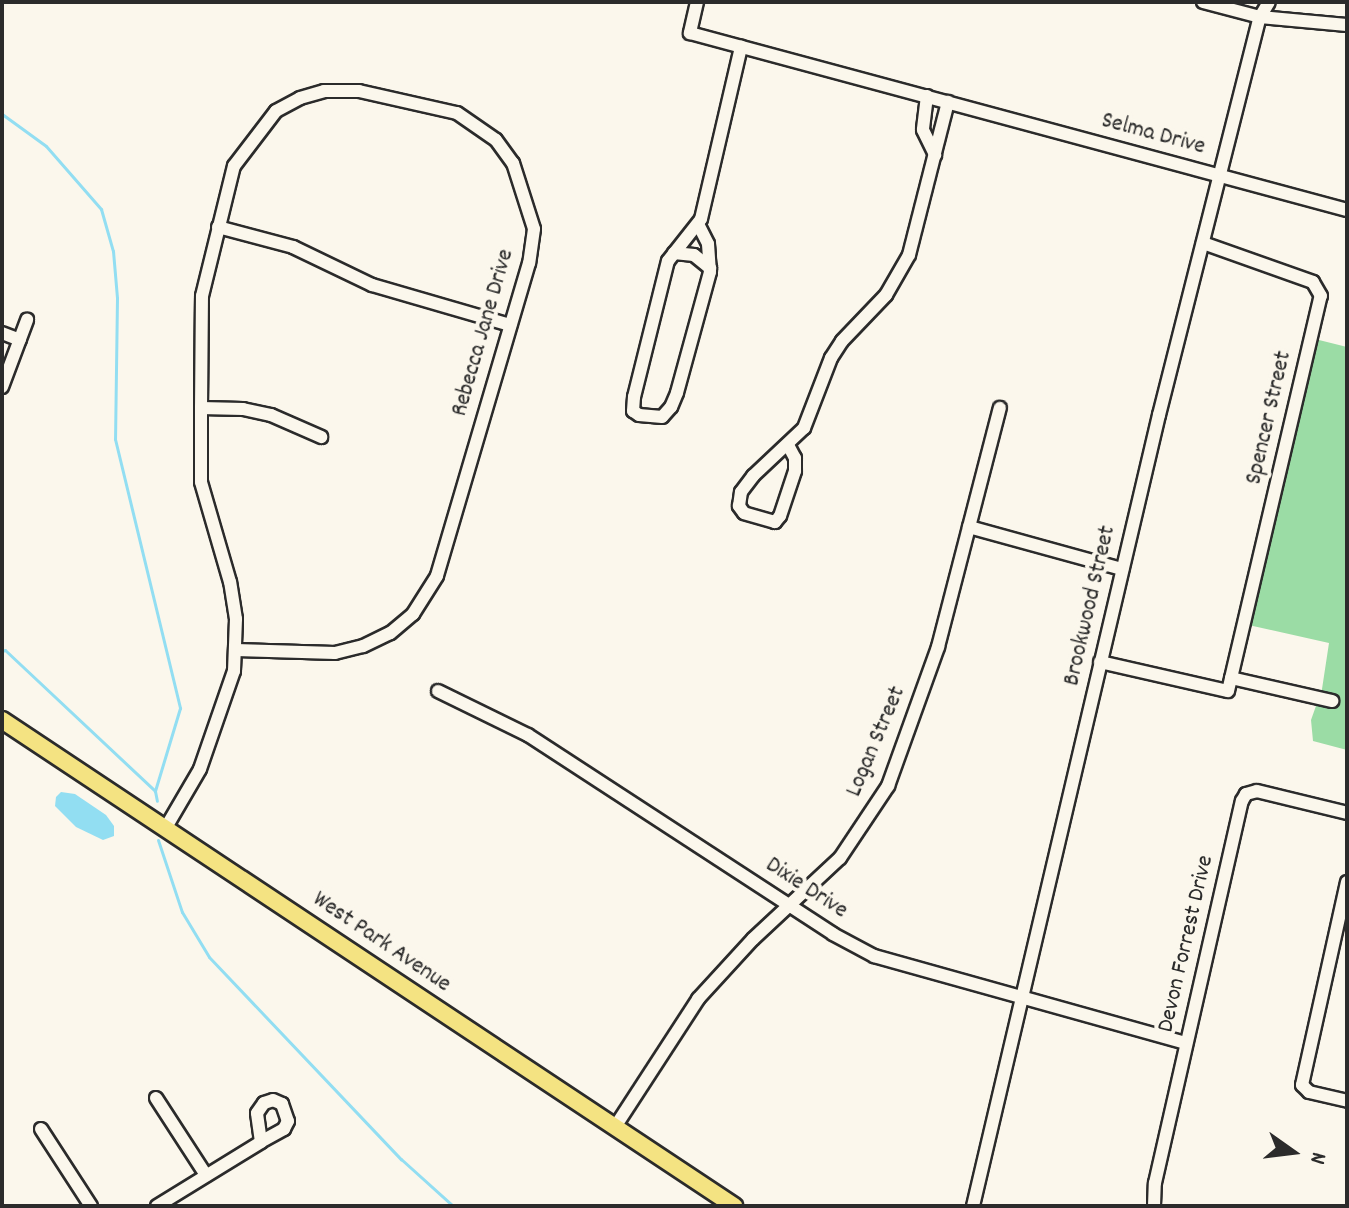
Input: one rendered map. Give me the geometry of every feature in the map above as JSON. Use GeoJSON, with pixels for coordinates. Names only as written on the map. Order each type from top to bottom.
{"type":"FeatureCollection","features":[{"type":"Feature","properties":{"kind":"main road","name":"West Park Avenue"},"geometry":{"type":"LineString","coordinates":[[2,720],[734,1206]]}},
{"type":"Feature","properties":{"kind":"street","name":"Selma Drive"},"geometry":{"type":"LineString","coordinates":[[697,2],[690,33],[1347,210]]}},
{"type":"Feature","properties":{"kind":"street"},"geometry":{"type":"LineString","coordinates":[[1203,2],[1260,17],[1347,25]]}},
{"type":"Feature","properties":{"kind":"street","name":"Brookwood Street"},"geometry":{"type":"LineString","coordinates":[[973,1206],[1122,569],[1260,17],[1269,2]]}},
{"type":"Feature","properties":{"kind":"street"},"geometry":{"type":"LineString","coordinates":[[698,224],[708,244],[710,268],[671,407],[657,418],[639,415],[633,411],[634,397],[668,261],[698,224],[741,47]]}},
{"type":"Feature","properties":{"kind":"street","name":"Rebecca Jane Drive"},"geometry":{"type":"LineString","coordinates":[[165,829],[200,769],[234,671],[236,619],[230,582],[201,482],[201,408],[202,296],[234,166],[276,111],[300,98],[324,91],[359,91],[457,113],[496,140],[513,163],[526,194],[534,229],[529,263],[437,576],[413,614],[390,633],[363,646],[335,653],[236,650]]}},
{"type":"Feature","properties":{"kind":"street"},"geometry":{"type":"LineString","coordinates":[[927,96],[923,130],[935,155]]}},
{"type":"Feature","properties":{"kind":"street"},"geometry":{"type":"LineString","coordinates":[[788,445],[795,458],[795,471],[780,516],[775,522],[744,513],[739,506],[741,492],[753,476],[804,428],[831,358],[899,276],[915,237],[948,102]]}},
{"type":"Feature","properties":{"kind":"street"},"geometry":{"type":"LineString","coordinates":[[218,227],[293,247],[372,285],[510,325]]}},
{"type":"Feature","properties":{"kind":"street","name":"Spencer Street"},"geometry":{"type":"LineString","coordinates":[[1203,243],[1313,282],[1321,296],[1231,678]]}},
{"type":"Feature","properties":{"kind":"street"},"geometry":{"type":"LineString","coordinates":[[674,253],[694,255],[710,268]]}},
{"type":"Feature","properties":{"kind":"street"},"geometry":{"type":"LineString","coordinates":[[2,387],[27,320]]}},
{"type":"Feature","properties":{"kind":"street"},"geometry":{"type":"LineString","coordinates":[[2,333],[20,340]]}},
{"type":"Feature","properties":{"kind":"street"},"geometry":{"type":"LineString","coordinates":[[201,408],[243,409],[271,415],[321,437]]}},
{"type":"Feature","properties":{"kind":"street","name":"Logan Street"},"geometry":{"type":"LineString","coordinates":[[615,1127],[698,999],[720,972],[840,858],[888,786],[938,647],[1000,408]]}},
{"type":"Feature","properties":{"kind":"street"},"geometry":{"type":"LineString","coordinates":[[969,527],[1122,569]]}},
{"type":"Feature","properties":{"kind":"street"},"geometry":{"type":"LineString","coordinates":[[1100,662],[1228,691],[1231,678],[1332,701]]}},
{"type":"Feature","properties":{"kind":"street","name":"Dixie Drive"},"geometry":{"type":"LineString","coordinates":[[438,691],[551,749],[874,956],[1186,1043]]}},
{"type":"Feature","properties":{"kind":"street","name":"Devon Forrest Drive"},"geometry":{"type":"LineString","coordinates":[[1154,1206],[1155,1183],[1186,1043],[1246,794],[1257,791],[1347,813]]}},
{"type":"Feature","properties":{"kind":"street"},"geometry":{"type":"LineString","coordinates":[[1347,882],[1302,1085],[1309,1092],[1347,1101]]}},
{"type":"Feature","properties":{"kind":"street"},"geometry":{"type":"LineString","coordinates":[[156,1098],[206,1175]]}},
{"type":"Feature","properties":{"kind":"street"},"geometry":{"type":"LineString","coordinates":[[41,1129],[91,1206]]}},
{"type":"Feature","properties":{"kind":"street"},"geometry":{"type":"LineString","coordinates":[[157,1206],[261,1142]]}},
{"type":"Feature","properties":{"kind":"green space"},"geometry":{"type":"Polygon","coordinates":[[[1311,338],[1347,347],[1347,750],[1313,741],[1311,720],[1322,689],[1329,643],[1244,624],[1311,338]]]}},
{"type":"Feature","properties":{"kind":"water"},"geometry":{"type":"Polygon","coordinates":[[[61,792],[75,794],[106,815],[114,826],[114,836],[103,840],[76,827],[55,806],[56,797],[61,792]]]}},
{"type":"Feature","properties":{"kind":"waterway"},"geometry":{"type":"LineString","coordinates":[[2,114],[46,146],[101,209],[113,251],[117,298],[115,439],[180,708],[155,791],[157,801]]}},
{"type":"Feature","properties":{"kind":"waterway"},"geometry":{"type":"LineString","coordinates":[[2,651],[5,650],[154,790]]}},
{"type":"Feature","properties":{"kind":"waterway"},"geometry":{"type":"LineString","coordinates":[[158,840],[182,912],[209,957],[401,1159],[453,1206]]}}]}
